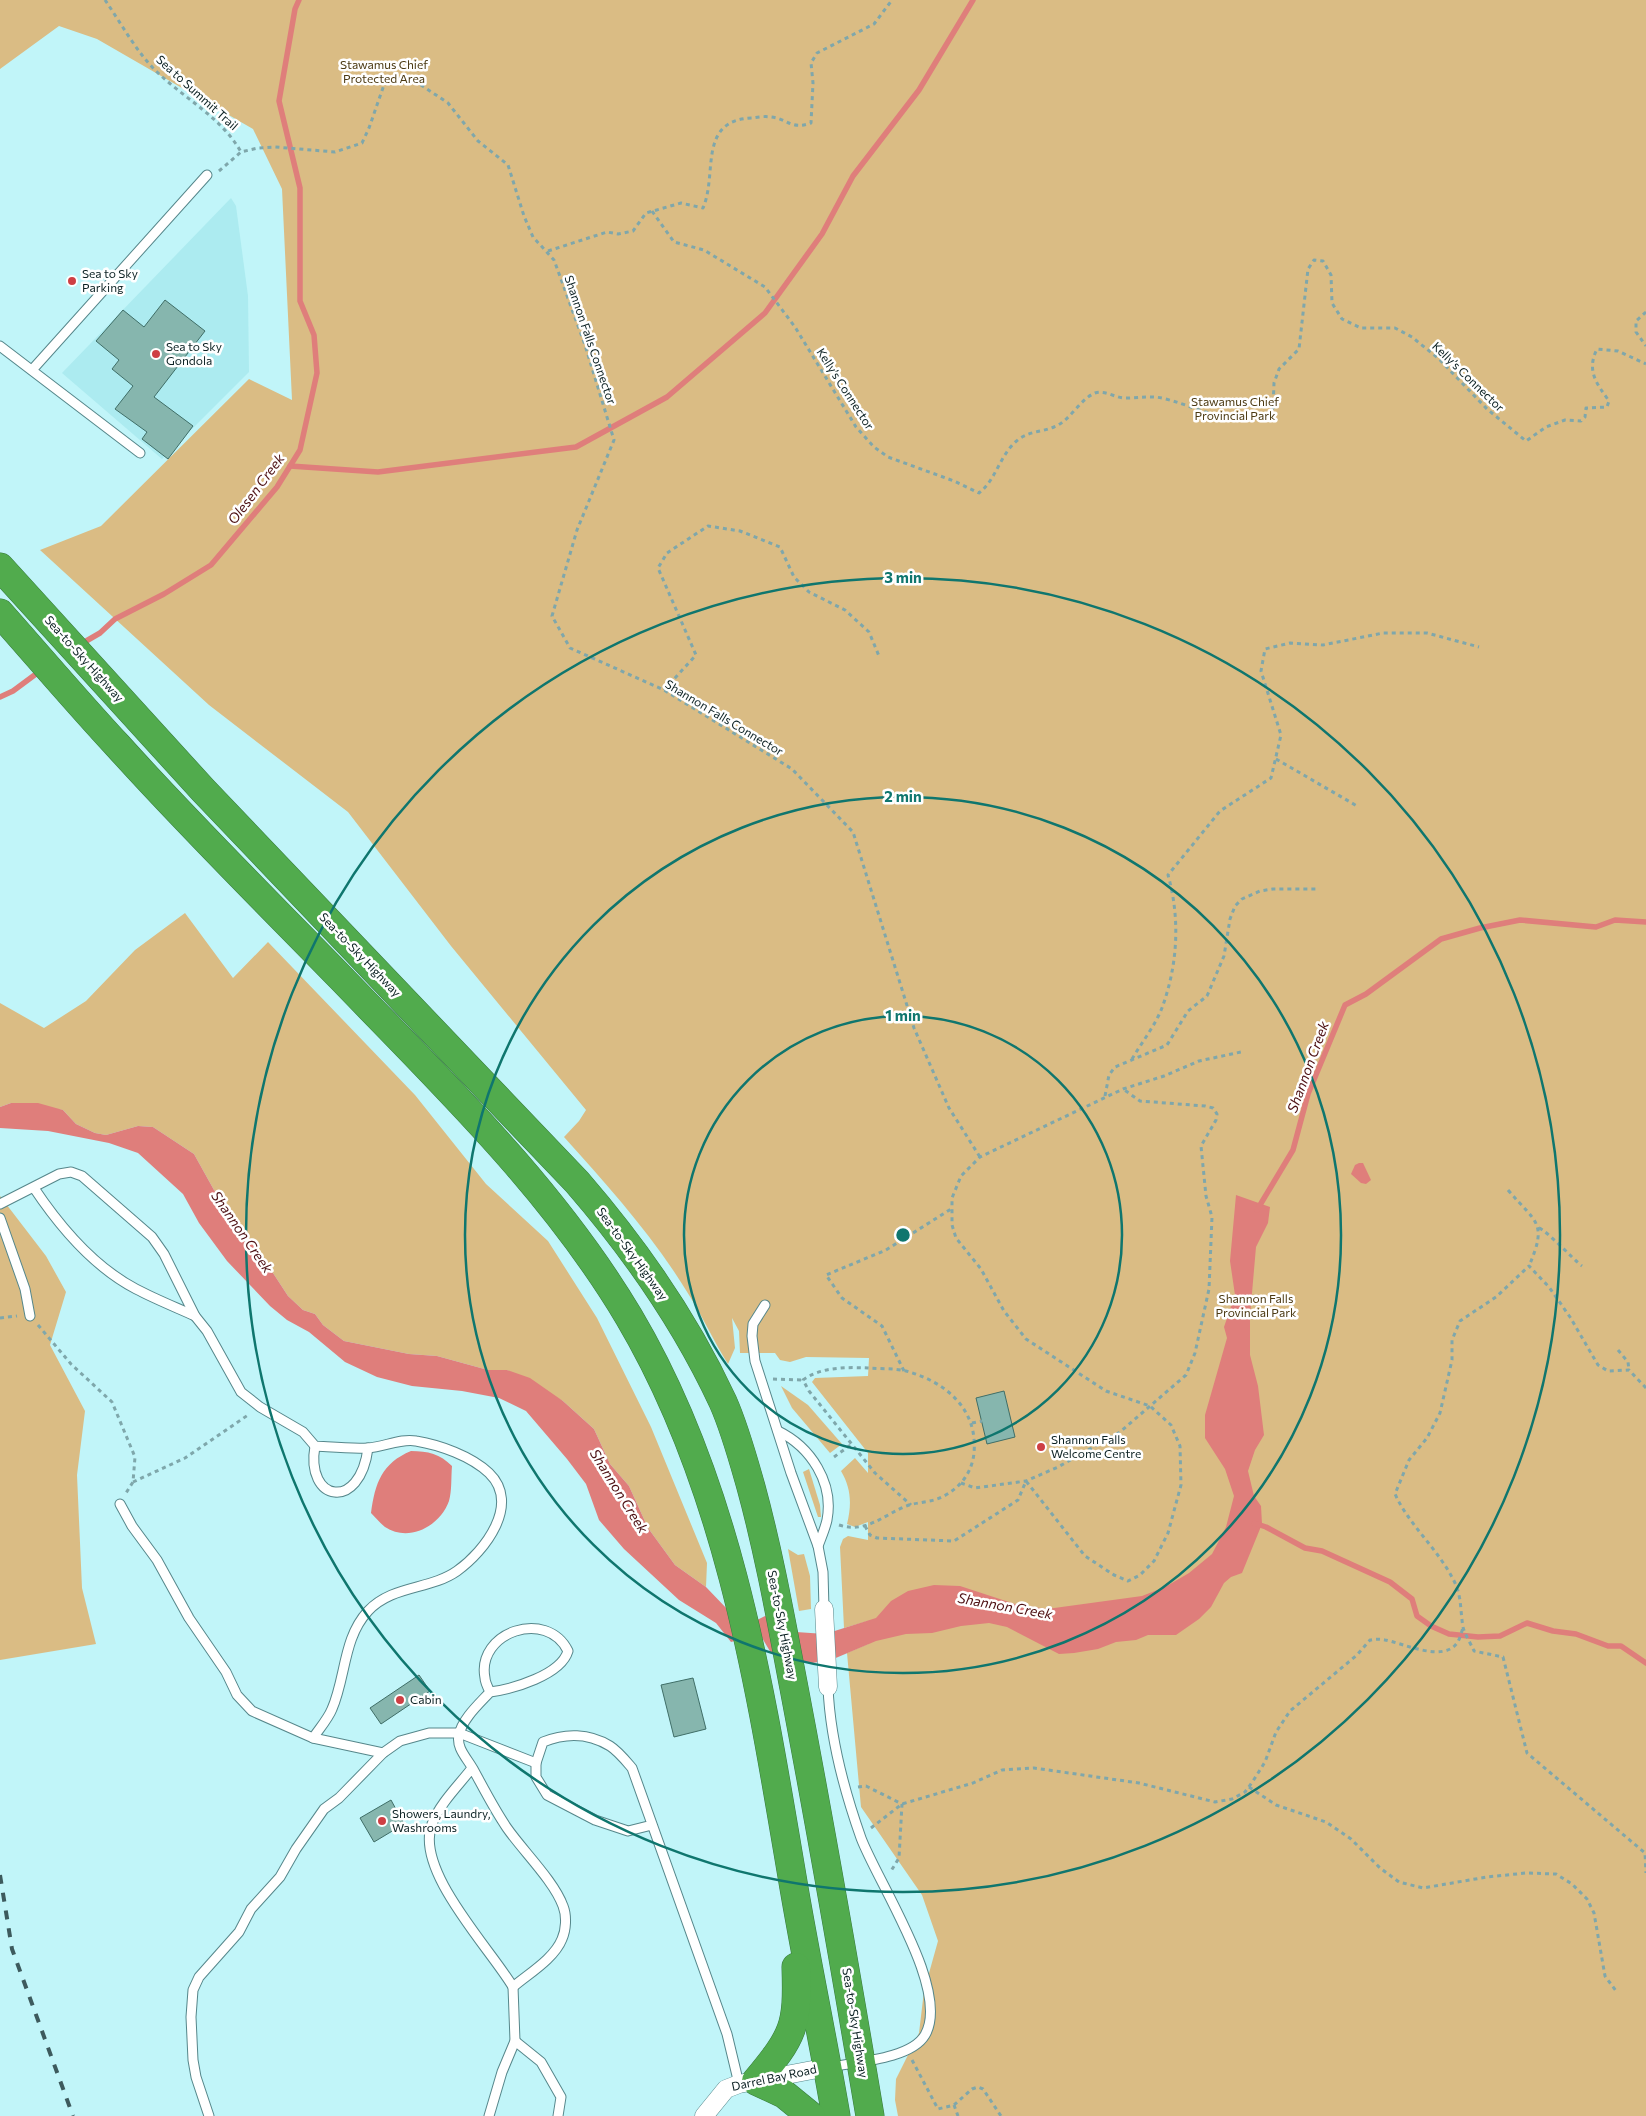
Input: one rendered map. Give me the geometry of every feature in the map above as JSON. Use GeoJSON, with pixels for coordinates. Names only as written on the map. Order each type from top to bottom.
{"type":"FeatureCollection","features":[{"type":"Feature","properties":{"kind":"highway","name":"Sea-to-Sky Highway"},"geometry":{"type":"LineString","coordinates":[[0,567],[203,790],[484,1083],[616,1227],[656,1282],[699,1353],[724,1404],[743,1460],[763,1531],[836,1912],[870,2116]]}},
{"type":"Feature","properties":{"kind":"highway"},"geometry":{"type":"LineString","coordinates":[[0,613],[119,748],[474,1116],[533,1183],[584,1249],[629,1316],[658,1371],[685,1430],[715,1515],[740,1606],[766,1722],[795,1895],[836,2116]]}},
{"type":"Feature","properties":{"kind":"highway"},"geometry":{"type":"LineString","coordinates":[[795,1895],[796,2017],[789,2038],[748,2082],[784,2094],[811,2116]]}},
{"type":"Feature","properties":{"kind":"street"},"geometry":{"type":"LineString","coordinates":[[824,1609],[828,1686]]}},
{"type":"Feature","properties":{"kind":"street","name":"Darrel Bay Road"},"geometry":{"type":"LineString","coordinates":[[704,2116],[726,2089],[748,2082],[828,2067]]}},
{"type":"Feature","properties":{"kind":"lane"},"geometry":{"type":"LineString","coordinates":[[32,370],[207,175]]}},
{"type":"Feature","properties":{"kind":"lane"},"geometry":{"type":"LineString","coordinates":[[0,346],[140,453]]}},
{"type":"Feature","properties":{"kind":"lane"},"geometry":{"type":"LineString","coordinates":[[0,1204],[59,1174],[71,1172],[82,1176],[152,1237],[164,1254],[195,1316],[208,1331],[241,1392],[260,1407],[303,1432],[315,1446],[368,1448],[414,1440],[455,1453],[478,1465],[489,1473],[498,1486],[501,1501],[499,1520],[494,1532],[476,1554],[456,1572],[392,1595],[368,1611],[358,1624],[348,1646],[342,1678],[332,1711],[313,1738]]}},
{"type":"Feature","properties":{"kind":"lane"},"geometry":{"type":"LineString","coordinates":[[34,1188],[53,1217],[92,1257],[135,1288],[195,1316]]}},
{"type":"Feature","properties":{"kind":"lane"},"geometry":{"type":"LineString","coordinates":[[0,1218],[25,1288],[30,1316]]}},
{"type":"Feature","properties":{"kind":"lane"},"geometry":{"type":"LineString","coordinates":[[765,1305],[754,1324],[752,1336],[755,1361],[818,1546],[823,1572],[824,1609]]}},
{"type":"Feature","properties":{"kind":"lane"},"geometry":{"type":"LineString","coordinates":[[778,1431],[791,1437],[817,1464],[826,1492],[827,1521],[818,1546]]}},
{"type":"Feature","properties":{"kind":"lane"},"geometry":{"type":"LineString","coordinates":[[315,1446],[312,1460],[316,1476],[324,1488],[332,1492],[341,1493],[350,1489],[358,1480],[366,1462],[368,1448]]}},
{"type":"Feature","properties":{"kind":"lane"},"geometry":{"type":"LineString","coordinates":[[120,1504],[132,1526],[157,1560],[189,1618],[226,1672],[237,1695],[252,1711],[313,1738],[383,1753]]}},
{"type":"Feature","properties":{"kind":"lane"},"geometry":{"type":"LineString","coordinates":[[490,1692],[484,1677],[486,1657],[495,1643],[512,1632],[528,1627],[542,1628],[564,1642],[568,1651],[566,1660],[557,1668],[508,1690],[490,1692],[472,1713],[459,1733],[458,1745],[506,1828],[553,1888],[563,1905],[565,1916],[564,1929],[558,1947],[513,1987]]}},
{"type":"Feature","properties":{"kind":"lane"},"geometry":{"type":"LineString","coordinates":[[828,1686],[829,1714],[846,1788],[861,1836],[910,1938],[927,1985],[932,2012],[925,2036],[908,2051],[828,2067]]}},
{"type":"Feature","properties":{"kind":"lane"},"geometry":{"type":"LineString","coordinates":[[209,2116],[196,2077],[191,2017],[193,1990],[197,1980],[239,1932],[251,1909],[280,1877],[296,1849],[324,1809],[339,1798],[383,1753],[400,1741],[429,1733],[459,1733],[536,1763]]}},
{"type":"Feature","properties":{"kind":"lane"},"geometry":{"type":"LineString","coordinates":[[652,1825],[628,1831],[595,1820],[547,1795],[536,1778],[536,1763],[543,1742],[559,1735],[583,1735],[611,1746],[632,1768],[727,2034],[748,2082]]}},
{"type":"Feature","properties":{"kind":"lane"},"geometry":{"type":"LineString","coordinates":[[472,1768],[432,1822],[428,1846],[430,1857],[444,1887],[513,1987],[515,2041],[502,2072],[489,2116]]}},
{"type":"Feature","properties":{"kind":"lane"},"geometry":{"type":"LineString","coordinates":[[515,2041],[541,2062],[561,2097],[558,2116]]}},
{"type":"Feature","properties":{"kind":"path","name":"Sea to Summit Trail"},"geometry":{"type":"LineString","coordinates":[[105,0],[156,71],[221,125],[233,138],[241,152]]}},
{"type":"Feature","properties":{"kind":"path"},"geometry":{"type":"LineString","coordinates":[[548,251],[607,232],[618,234],[633,231],[646,213],[652,211],[681,203],[703,208],[707,198],[713,146],[729,123],[738,118],[772,117],[790,125],[802,126],[811,123],[813,83],[811,63],[817,53],[874,24],[892,0]]}},
{"type":"Feature","properties":{"kind":"path","name":"Shannon Falls Connector"},"geometry":{"type":"LineString","coordinates":[[241,152],[275,147],[336,152],[362,143],[385,82],[409,77],[448,102],[478,141],[508,165],[524,216],[533,237],[548,251],[554,260],[585,345],[614,440],[577,530],[552,616],[570,648],[664,690],[792,770],[853,832],[914,1028],[949,1108],[980,1157]]}},
{"type":"Feature","properties":{"kind":"path"},"geometry":{"type":"LineString","coordinates":[[207,175],[222,170],[241,152]]}},
{"type":"Feature","properties":{"kind":"path","name":"Kelly’s Connector"},"geometry":{"type":"LineString","coordinates":[[652,211],[674,242],[704,250],[765,287],[795,327],[856,427],[874,448],[888,457],[954,481],[979,493],[988,486],[1003,458],[1017,440],[1030,432],[1056,427],[1095,393],[1106,393],[1124,398],[1140,396],[1165,399],[1204,414],[1242,421],[1266,417],[1273,408],[1274,383],[1279,369],[1299,349],[1308,269],[1314,260],[1323,261],[1331,275],[1332,303],[1342,319],[1361,328],[1395,328],[1412,337],[1439,359],[1488,409],[1526,441],[1546,427],[1566,420],[1581,421],[1585,417],[1586,408],[1607,407],[1609,401],[1594,382],[1594,356],[1598,349],[1618,351],[1646,364]]}},
{"type":"Feature","properties":{"kind":"path"},"geometry":{"type":"LineString","coordinates":[[1646,312],[1636,321],[1636,332],[1646,346]]}},
{"type":"Feature","properties":{"kind":"path"},"geometry":{"type":"LineString","coordinates":[[664,690],[696,655],[658,568],[667,553],[708,526],[740,532],[780,547],[794,578],[809,592],[845,610],[869,632],[879,656]]}},
{"type":"Feature","properties":{"kind":"path"},"geometry":{"type":"LineString","coordinates":[[1132,1059],[1163,1006],[1177,941],[1175,898],[1168,875],[1220,811],[1271,778],[1281,735],[1261,670],[1265,649],[1290,643],[1323,645],[1392,633],[1428,633],[1479,647]]}},
{"type":"Feature","properties":{"kind":"path"},"geometry":{"type":"LineString","coordinates":[[1276,759],[1357,806]]}},
{"type":"Feature","properties":{"kind":"path"},"geometry":{"type":"LineString","coordinates":[[1105,1097],[1109,1075],[1114,1067],[1167,1045],[1188,1012],[1207,996],[1224,956],[1230,919],[1235,906],[1242,899],[1260,891],[1273,889],[1317,889]]}},
{"type":"Feature","properties":{"kind":"path"},"geometry":{"type":"LineString","coordinates":[[1026,1481],[1086,1556],[1114,1576],[1128,1580],[1140,1575],[1154,1561],[1168,1533],[1181,1485],[1180,1446],[1171,1425],[1150,1406],[1106,1391],[1026,1338],[1004,1311],[980,1269],[956,1238],[951,1209],[955,1188],[961,1176],[980,1157],[1123,1089],[1164,1076],[1199,1060],[1241,1052]]}},
{"type":"Feature","properties":{"kind":"path"},"geometry":{"type":"LineString","coordinates":[[961,1483],[975,1488],[1026,1481],[1058,1467],[1120,1432],[1186,1375],[1195,1353],[1204,1319],[1209,1289],[1212,1217],[1206,1196],[1200,1146],[1216,1120],[1217,1114],[1213,1108],[1205,1106],[1140,1101],[1123,1089]]}},
{"type":"Feature","properties":{"kind":"path"},"geometry":{"type":"LineString","coordinates":[[1508,1190],[1527,1209],[1539,1228],[1539,1242],[1529,1266],[1496,1297],[1460,1320],[1452,1340],[1452,1360],[1440,1413],[1427,1438],[1409,1460],[1395,1494],[1400,1504],[1435,1549],[1453,1579],[1462,1607],[1463,1628],[1474,1651],[1502,1657],[1527,1753],[1645,1853],[1646,1873]]}},
{"type":"Feature","properties":{"kind":"path"},"geometry":{"type":"LineString","coordinates":[[904,1371],[882,1326],[842,1298],[826,1276],[886,1250],[951,1209]]}},
{"type":"Feature","properties":{"kind":"path"},"geometry":{"type":"LineString","coordinates":[[1539,1228],[1545,1230],[1559,1247],[1582,1266]]}},
{"type":"Feature","properties":{"kind":"path"},"geometry":{"type":"LineString","coordinates":[[1529,1266],[1549,1287],[1570,1317],[1598,1365],[1608,1371],[1629,1370]]}},
{"type":"Feature","properties":{"kind":"path"},"geometry":{"type":"LineString","coordinates":[[30,1316],[71,1364],[112,1402],[135,1457],[132,1482],[120,1504]]}},
{"type":"Feature","properties":{"kind":"path"},"geometry":{"type":"LineString","coordinates":[[1618,1350],[1628,1362],[1629,1370],[1646,1388]]}},
{"type":"Feature","properties":{"kind":"path"},"geometry":{"type":"LineString","coordinates":[[761,1380],[803,1380],[814,1372],[854,1367],[904,1371],[933,1382],[952,1394],[966,1409],[972,1423],[975,1442],[974,1459],[969,1472],[961,1483],[942,1497],[910,1505],[856,1529],[827,1521]]}},
{"type":"Feature","properties":{"kind":"path"},"geometry":{"type":"LineString","coordinates":[[803,1380],[886,1485],[910,1505]]}},
{"type":"Feature","properties":{"kind":"path"},"geometry":{"type":"LineString","coordinates":[[132,1482],[185,1458],[260,1407]]}},
{"type":"Feature","properties":{"kind":"path"},"geometry":{"type":"LineString","coordinates":[[972,1423],[982,1421]]}},
{"type":"Feature","properties":{"kind":"path"},"geometry":{"type":"LineString","coordinates":[[834,1457],[852,1444]]}},
{"type":"Feature","properties":{"kind":"path"},"geometry":{"type":"LineString","coordinates":[[865,1526],[870,1535],[877,1538],[954,1540],[1018,1500],[1026,1481]]}},
{"type":"Feature","properties":{"kind":"path"},"geometry":{"type":"LineString","coordinates":[[861,1836],[902,1804],[973,1783],[1002,1770],[1034,1768],[1139,1783],[1216,1802],[1232,1799],[1245,1792],[1265,1762],[1276,1732],[1290,1711],[1357,1655],[1370,1640],[1383,1639],[1424,1652],[1452,1648],[1457,1643],[1463,1628]]}},
{"type":"Feature","properties":{"kind":"path"},"geometry":{"type":"LineString","coordinates":[[846,1788],[866,1786],[902,1804]]}},
{"type":"Feature","properties":{"kind":"path"},"geometry":{"type":"LineString","coordinates":[[1248,1787],[1276,1805],[1326,1822],[1352,1839],[1380,1868],[1399,1882],[1423,1888],[1506,1875],[1556,1874],[1572,1884],[1582,1894],[1594,1913],[1605,1976],[1616,1991]]}},
{"type":"Feature","properties":{"kind":"path"},"geometry":{"type":"LineString","coordinates":[[883,1885],[899,1858],[902,1804]]}},
{"type":"Feature","properties":{"kind":"path"},"geometry":{"type":"LineString","coordinates":[[908,2051],[938,2109],[954,2105],[978,2087],[983,2089],[1001,2116]]}},
{"type":"Feature","properties":{"kind":"path"},"geometry":{"type":"LineString","coordinates":[[954,2105],[958,2116]]}},
{"type":"Feature","properties":{"kind":"shaded area"},"geometry":{"type":"Polygon","coordinates":[[[231,198],[236,206],[248,296],[249,372],[162,459],[62,373],[231,198]]]}},
{"type":"Feature","properties":{"kind":"green space"},"geometry":{"type":"Polygon","coordinates":[[[0,0],[1646,0],[1646,2116],[898,2116],[895,2100],[896,2079],[919,2033],[924,1991],[938,1941],[922,1895],[861,1807],[847,1653],[868,1644],[868,1621],[844,1628],[840,1547],[843,1539],[848,1536],[868,1540],[868,1522],[855,1527],[847,1524],[850,1496],[841,1471],[855,1458],[868,1473],[868,1453],[812,1382],[815,1378],[868,1376],[869,1358],[806,1357],[790,1362],[780,1360],[775,1353],[740,1353],[739,1331],[732,1318],[735,1348],[728,1364],[694,1303],[661,1253],[614,1194],[564,1137],[579,1121],[586,1110],[451,946],[348,812],[209,705],[40,550],[101,526],[249,379],[292,400],[282,189],[253,129],[97,39],[59,26],[0,69],[0,0]]]}},
{"type":"Feature","properties":{"kind":"green space"},"geometry":{"type":"Polygon","coordinates":[[[185,913],[233,978],[268,942],[415,1095],[486,1184],[548,1241],[597,1318],[651,1427],[707,1563],[706,1587],[675,1565],[648,1528],[629,1486],[610,1464],[594,1429],[563,1401],[507,1370],[488,1370],[437,1356],[409,1354],[344,1341],[323,1325],[315,1314],[303,1310],[288,1296],[258,1250],[241,1233],[225,1200],[214,1190],[194,1154],[153,1127],[138,1126],[106,1135],[95,1133],[76,1124],[63,1110],[11,1103],[0,1107],[0,1003],[44,1028],[86,1001],[135,950],[185,913]]]}},
{"type":"Feature","properties":{"kind":"green space"},"geometry":{"type":"Polygon","coordinates":[[[0,1196],[46,1256],[66,1292],[50,1345],[85,1411],[77,1475],[82,1588],[96,1644],[0,1660],[0,1196]]]}},
{"type":"Feature","properties":{"kind":"green space"},"geometry":{"type":"Polygon","coordinates":[[[781,1386],[808,1405],[842,1444],[830,1453],[792,1408],[781,1386]]]}},
{"type":"Feature","properties":{"kind":"green space"},"geometry":{"type":"Polygon","coordinates":[[[809,1469],[820,1505],[821,1517],[818,1517],[803,1472],[809,1469]]]}},
{"type":"Feature","properties":{"kind":"green space"},"geometry":{"type":"Polygon","coordinates":[[[788,1549],[798,1555],[804,1554],[810,1576],[811,1609],[799,1611],[788,1549]]]}},
{"type":"Feature","properties":{"kind":"water"},"geometry":{"type":"Polygon","coordinates":[[[11,1103],[38,1103],[63,1110],[76,1124],[95,1133],[106,1135],[138,1126],[153,1127],[194,1154],[214,1190],[225,1200],[241,1233],[258,1250],[288,1296],[303,1310],[315,1314],[323,1325],[344,1341],[409,1354],[437,1356],[488,1370],[507,1370],[530,1378],[563,1401],[594,1429],[610,1464],[629,1486],[648,1528],[675,1565],[706,1587],[729,1611],[755,1621],[765,1616],[796,1632],[825,1634],[876,1618],[891,1601],[908,1591],[934,1585],[960,1586],[1015,1604],[1047,1609],[1142,1596],[1165,1587],[1189,1573],[1212,1554],[1226,1527],[1234,1496],[1225,1469],[1205,1438],[1205,1415],[1227,1338],[1224,1327],[1235,1295],[1230,1261],[1236,1195],[1270,1207],[1268,1223],[1256,1247],[1250,1316],[1250,1355],[1258,1386],[1264,1435],[1255,1450],[1248,1471],[1254,1496],[1261,1506],[1262,1524],[1242,1573],[1231,1577],[1224,1583],[1211,1607],[1199,1619],[1176,1635],[1148,1635],[1136,1640],[1116,1642],[1098,1649],[1059,1654],[1007,1627],[989,1623],[961,1626],[932,1633],[906,1634],[876,1641],[831,1660],[812,1663],[771,1653],[761,1636],[756,1635],[731,1642],[716,1623],[679,1600],[624,1549],[599,1520],[586,1484],[526,1411],[499,1398],[462,1391],[412,1386],[377,1377],[345,1362],[309,1332],[287,1320],[270,1306],[227,1261],[199,1223],[183,1194],[138,1153],[109,1143],[48,1131],[0,1128],[0,1107],[11,1103]]]}},
{"type":"Feature","properties":{"kind":"water"},"geometry":{"type":"Polygon","coordinates":[[[1363,1163],[1371,1180],[1366,1184],[1361,1183],[1351,1174],[1355,1165],[1363,1163]]]}},
{"type":"Feature","properties":{"kind":"water"},"geometry":{"type":"Polygon","coordinates":[[[411,1451],[433,1454],[452,1466],[449,1501],[439,1518],[423,1529],[404,1533],[394,1532],[385,1527],[371,1513],[375,1492],[387,1468],[401,1456],[411,1451]]]}},
{"type":"Feature","properties":{"kind":"building"},"geometry":{"type":"Polygon","coordinates":[[[165,300],[205,331],[154,397],[193,426],[168,459],[142,439],[147,432],[115,409],[133,386],[112,369],[119,360],[96,341],[123,310],[144,327],[165,300]]]}},
{"type":"Feature","properties":{"kind":"building"},"geometry":{"type":"Polygon","coordinates":[[[1004,1391],[1015,1437],[987,1444],[976,1398],[1004,1391]]]}},
{"type":"Feature","properties":{"kind":"building","name":"Cabin"},"geometry":{"type":"Polygon","coordinates":[[[419,1675],[430,1691],[381,1724],[370,1708],[419,1675]]]}},
{"type":"Feature","properties":{"kind":"building"},"geometry":{"type":"Polygon","coordinates":[[[693,1678],[706,1729],[674,1737],[661,1685],[693,1678]]]}},
{"type":"Feature","properties":{"kind":"building","name":"Showers, Laundry, Washrooms"},"geometry":{"type":"Polygon","coordinates":[[[391,1800],[404,1824],[374,1842],[360,1818],[391,1800]]]}},
{"type":"Feature","properties":{"kind":"waterway","name":"Olesen Creek"},"geometry":{"type":"LineString","coordinates":[[81,644],[100,633],[115,619],[164,594],[211,565],[277,487],[300,450],[317,373],[314,335],[300,301],[300,188],[279,101],[295,9],[299,0]]}},
{"type":"Feature","properties":{"kind":"waterway"},"geometry":{"type":"LineString","coordinates":[[290,466],[378,472],[576,447],[667,397],[765,313],[822,234],[853,176],[919,90],[973,0]]}},
{"type":"Feature","properties":{"kind":"waterway","name":"Olesen Creek"},"geometry":{"type":"LineString","coordinates":[[0,697],[13,691],[40,671]]}},
{"type":"Feature","properties":{"kind":"waterway","name":"Shannon Creek"},"geometry":{"type":"LineString","coordinates":[[1257,1210],[1293,1150],[1308,1094],[1345,1005],[1366,994],[1441,939],[1480,928],[1520,920],[1596,927],[1615,920],[1646,922]]}},
{"type":"Feature","properties":{"kind":"waterway"},"geometry":{"type":"LineString","coordinates":[[1254,1523],[1266,1527],[1305,1548],[1322,1551],[1390,1582],[1412,1599],[1417,1616],[1431,1626],[1449,1634],[1478,1637],[1500,1636],[1527,1623],[1553,1631],[1576,1634],[1608,1646],[1621,1646],[1646,1663]]}},
{"type":"Feature","properties":{"kind":"railway"},"geometry":{"type":"LineString","coordinates":[[0,1875],[12,1949],[73,2116]]}},
{"type":"Feature","properties":{"kind":"place","name":"Sea to Sky Parking"},"geometry":{"type":"Point","coordinates":[72,281]}},
{"type":"Feature","properties":{"kind":"place","name":"Sea to Sky Gondola"},"geometry":{"type":"Point","coordinates":[156,354]}},
{"type":"Feature","properties":{"kind":"place","name":"Shannon Falls Welcome Centre"},"geometry":{"type":"Point","coordinates":[1041,1447]}},
{"type":"Feature","properties":{"kind":"place","name":"Cabin"},"geometry":{"type":"Point","coordinates":[400,1700]}},
{"type":"Feature","properties":{"kind":"place","name":"Showers, Laundry, Washrooms"},"geometry":{"type":"Point","coordinates":[382,1821]}},
{"type":"Feature","properties":{"kind":"park label","name":"Stawamus Chief Protected Area"},"geometry":{"type":"Point","coordinates":[384,72]}},
{"type":"Feature","properties":{"kind":"park label","name":"Stawamus Chief Provincial Park"},"geometry":{"type":"Point","coordinates":[1235,409]}},
{"type":"Feature","properties":{"kind":"park label","name":"Shannon Falls Provincial Park"},"geometry":{"type":"Point","coordinates":[1256,1306]}}]}
